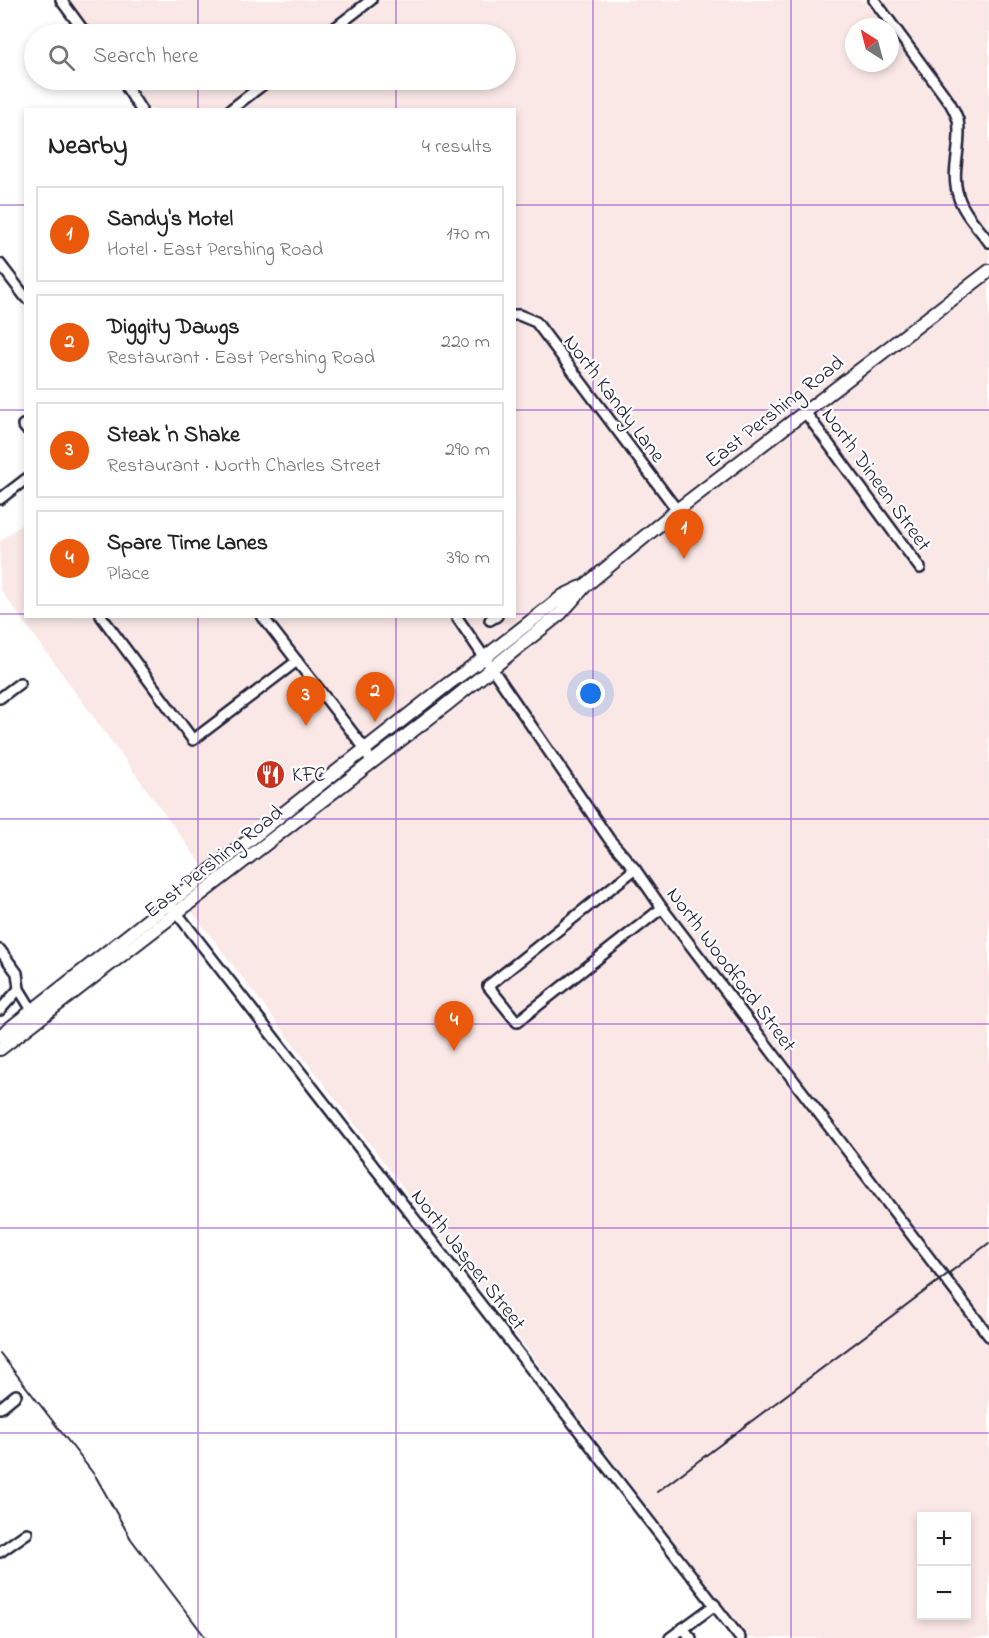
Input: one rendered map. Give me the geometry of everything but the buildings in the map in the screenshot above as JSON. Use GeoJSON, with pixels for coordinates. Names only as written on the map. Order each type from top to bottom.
{"type":"FeatureCollection","features":[{"type":"Feature","properties":{"kind":"main road","name":"East Pershing Road"},"geometry":{"type":"LineString","coordinates":[[0,1035],[35,1015],[177,913],[561,613],[586,585],[677,510],[989,271]]}},
{"type":"Feature","properties":{"kind":"main road","name":"East Pershing Road"},"geometry":{"type":"LineString","coordinates":[[0,1049],[35,1015],[169,903],[563,596],[586,585]]}},
{"type":"Feature","properties":{"kind":"street"},"geometry":{"type":"LineString","coordinates":[[61,0],[79,24]]}},
{"type":"Feature","properties":{"kind":"street"},"geometry":{"type":"LineString","coordinates":[[340,24],[371,0]]}},
{"type":"Feature","properties":{"kind":"street"},"geometry":{"type":"LineString","coordinates":[[874,0],[950,103],[958,119],[955,176],[958,194],[964,209],[989,242]]}},
{"type":"Feature","properties":{"kind":"street"},"geometry":{"type":"LineString","coordinates":[[128,90],[140,108]]}},
{"type":"Feature","properties":{"kind":"street"},"geometry":{"type":"LineString","coordinates":[[233,108],[256,90]]}},
{"type":"Feature","properties":{"kind":"street"},"geometry":{"type":"LineString","coordinates":[[0,264],[24,295]]}},
{"type":"Feature","properties":{"kind":"street","name":"North Kandy Lane"},"geometry":{"type":"LineString","coordinates":[[517,315],[536,322],[677,510]]}},
{"type":"Feature","properties":{"kind":"street","name":"North Dineen Street"},"geometry":{"type":"LineString","coordinates":[[805,412],[920,568]]}},
{"type":"Feature","properties":{"kind":"street"},"geometry":{"type":"LineString","coordinates":[[0,499],[24,481]]}},
{"type":"Feature","properties":{"kind":"street"},"geometry":{"type":"LineString","coordinates":[[102,618],[193,740],[297,661]]}},
{"type":"Feature","properties":{"kind":"street"},"geometry":{"type":"LineString","coordinates":[[264,618],[366,750],[371,763]]}},
{"type":"Feature","properties":{"kind":"street","name":"North Woodford Street"},"geometry":{"type":"LineString","coordinates":[[457,618],[609,839],[635,869],[662,908],[989,1335]]}},
{"type":"Feature","properties":{"kind":"street"},"geometry":{"type":"LineString","coordinates":[[0,698],[20,683]]}},
{"type":"Feature","properties":{"kind":"street"},"geometry":{"type":"LineString","coordinates":[[635,869],[488,986],[517,1022],[662,908]]}},
{"type":"Feature","properties":{"kind":"street","name":"North Jasper Street"},"geometry":{"type":"LineString","coordinates":[[169,903],[740,1638]]}},
{"type":"Feature","properties":{"kind":"street"},"geometry":{"type":"LineString","coordinates":[[0,950],[17,973],[19,989],[35,1015]]}},
{"type":"Feature","properties":{"kind":"street"},"geometry":{"type":"LineString","coordinates":[[0,1010],[19,989]]}},
{"type":"Feature","properties":{"kind":"street"},"geometry":{"type":"LineString","coordinates":[[0,1408],[16,1395]]}},
{"type":"Feature","properties":{"kind":"street"},"geometry":{"type":"LineString","coordinates":[[0,1552],[27,1533]]}},
{"type":"Feature","properties":{"kind":"street"},"geometry":{"type":"LineString","coordinates":[[670,1638],[715,1605]]}},
{"type":"Feature","properties":{"kind":"street"},"geometry":{"type":"LineString","coordinates":[[683,1628],[691,1638]]}},
{"type":"Feature","properties":{"kind":"shaded area"},"geometry":{"type":"Polygon","coordinates":[[[62,0],[989,0],[989,1638],[748,1638],[187,905],[215,883],[0,589],[0,541],[24,523],[24,618],[516,618],[516,108],[142,108],[129,90],[516,90],[516,24],[79,24],[62,0]]]}},
{"type":"Feature","properties":{"kind":"railway"},"geometry":{"type":"LineString","coordinates":[[657,1492],[989,1243]]}},
{"type":"Feature","properties":{"kind":"railway"},"geometry":{"type":"LineString","coordinates":[[0,1353],[96,1477],[131,1539],[206,1638]]}},
{"type":"Feature","properties":{"kind":"place","name":"Sandy's Motel"},"geometry":{"type":"Point","coordinates":[684,559]}},
{"type":"Feature","properties":{"kind":"place","name":"Diggity Dawgs"},"geometry":{"type":"Point","coordinates":[375,722]}},
{"type":"Feature","properties":{"kind":"place","name":"Steak 'n Shake"},"geometry":{"type":"Point","coordinates":[306,726]}},
{"type":"Feature","properties":{"kind":"place","name":"KFC"},"geometry":{"type":"Point","coordinates":[271,774]}},
{"type":"Feature","properties":{"kind":"place","name":"Spare Time Lanes"},"geometry":{"type":"Point","coordinates":[454,1051]}}]}
